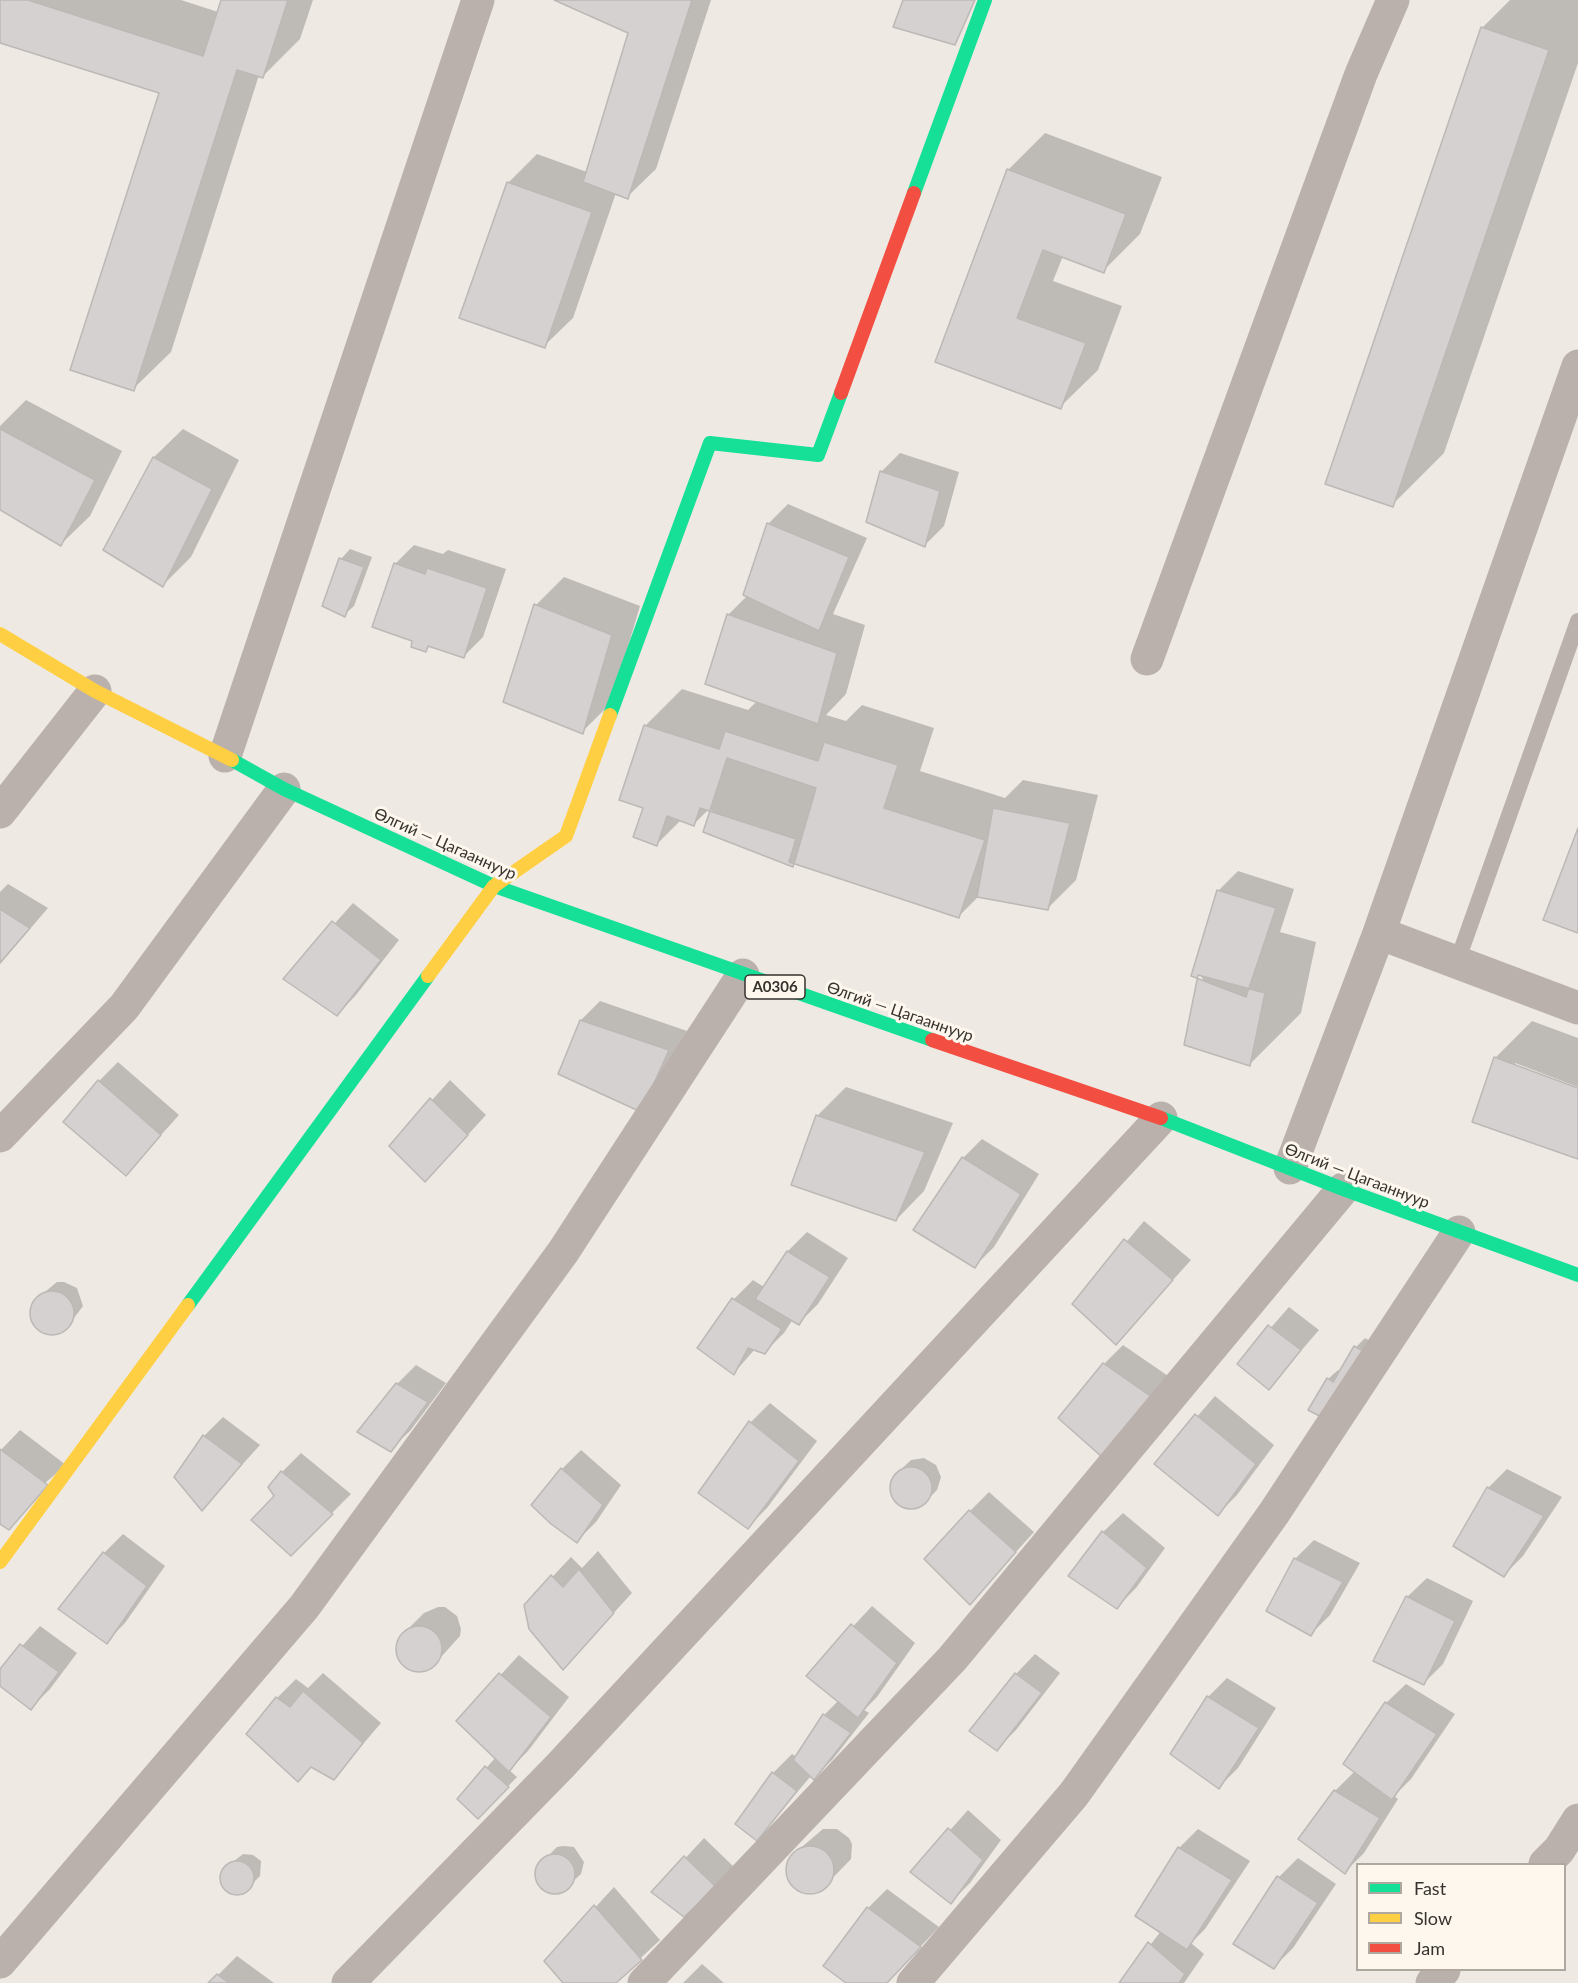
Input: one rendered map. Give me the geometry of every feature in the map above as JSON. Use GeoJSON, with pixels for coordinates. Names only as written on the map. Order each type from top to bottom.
{"type":"FeatureCollection","features":[{"type":"Feature","properties":{"kind":"main road"},"geometry":{"type":"LineString","coordinates":[[0,1562],[494,886],[566,836],[710,443],[818,455],[985,0]]}},
{"type":"Feature","properties":{"kind":"main road","name":"Өлгий — Цагааннуур"},"geometry":{"type":"LineString","coordinates":[[0,634],[94,691],[225,756],[284,789],[494,886],[742,975],[1161,1118],[1343,1189],[1578,1275]]}},
{"type":"Feature","properties":{"kind":"street"},"geometry":{"type":"LineString","coordinates":[[225,756],[478,0]]}},
{"type":"Feature","properties":{"kind":"street"},"geometry":{"type":"LineString","coordinates":[[1147,659],[1361,74],[1393,0]]}},
{"type":"Feature","properties":{"kind":"street"},"geometry":{"type":"LineString","coordinates":[[1290,1168],[1379,933],[1577,374]]}},
{"type":"Feature","properties":{"kind":"street"},"geometry":{"type":"LineString","coordinates":[[0,812],[94,691]]}},
{"type":"Feature","properties":{"kind":"street"},"geometry":{"type":"LineString","coordinates":[[0,1136],[124,1008],[284,789]]}},
{"type":"Feature","properties":{"kind":"street"},"geometry":{"type":"LineString","coordinates":[[1379,933],[1578,1008]]}},
{"type":"Feature","properties":{"kind":"street"},"geometry":{"type":"LineString","coordinates":[[0,1962],[304,1607],[563,1252],[742,975]]}},
{"type":"Feature","properties":{"kind":"street"},"geometry":{"type":"LineString","coordinates":[[348,1983],[560,1766],[1161,1118]]}},
{"type":"Feature","properties":{"kind":"street"},"geometry":{"type":"LineString","coordinates":[[644,1983],[952,1659],[1343,1189]]}},
{"type":"Feature","properties":{"kind":"street"},"geometry":{"type":"LineString","coordinates":[[913,1983],[1074,1794],[1274,1513],[1459,1232]]}},
{"type":"Feature","properties":{"kind":"street"},"geometry":{"type":"LineString","coordinates":[[1546,1863],[1559,1850],[1578,1820]]}},
{"type":"Feature","properties":{"kind":"street"},"geometry":{"type":"LineString","coordinates":[[1432,1983],[1443,1971]]}},
{"type":"Feature","properties":{"kind":"lane"},"geometry":{"type":"LineString","coordinates":[[1457,962],[1578,621]]}},
{"type":"Feature","properties":{"kind":"building"},"geometry":{"type":"Polygon","coordinates":[[[0,0],[28,0],[203,56],[221,0],[288,0],[263,78],[237,70],[134,391],[70,370],[159,93],[0,43],[0,0]]]}},
{"type":"Feature","properties":{"kind":"building"},"geometry":{"type":"Polygon","coordinates":[[[554,0],[692,0],[628,199],[583,182],[628,33],[554,0]]]}},
{"type":"Feature","properties":{"kind":"building"},"geometry":{"type":"Polygon","coordinates":[[[903,0],[975,0],[955,45],[893,27],[903,0]]]}},
{"type":"Feature","properties":{"kind":"building"},"geometry":{"type":"Polygon","coordinates":[[[1481,27],[1549,50],[1393,507],[1325,484],[1481,27]]]}},
{"type":"Feature","properties":{"kind":"building"},"geometry":{"type":"Polygon","coordinates":[[[1007,169],[1126,214],[1104,273],[1043,250],[1017,318],[1086,343],[1061,409],[935,362],[1007,169]]]}},
{"type":"Feature","properties":{"kind":"building"},"geometry":{"type":"Polygon","coordinates":[[[507,182],[592,212],[545,348],[459,318],[507,182]]]}},
{"type":"Feature","properties":{"kind":"building"},"geometry":{"type":"Polygon","coordinates":[[[0,429],[95,480],[61,546],[0,510],[0,429]]]}},
{"type":"Feature","properties":{"kind":"building"},"geometry":{"type":"Polygon","coordinates":[[[153,457],[212,489],[163,587],[103,550],[153,457]]]}},
{"type":"Feature","properties":{"kind":"building"},"geometry":{"type":"Polygon","coordinates":[[[880,471],[940,491],[925,547],[866,522],[880,471]]]}},
{"type":"Feature","properties":{"kind":"building"},"geometry":{"type":"Polygon","coordinates":[[[767,523],[849,557],[819,631],[743,595],[767,523]]]}},
{"type":"Feature","properties":{"kind":"building"},"geometry":{"type":"Polygon","coordinates":[[[339,558],[364,567],[345,617],[322,606],[339,558]]]}},
{"type":"Feature","properties":{"kind":"building"},"geometry":{"type":"Polygon","coordinates":[[[394,563],[425,574],[427,568],[487,588],[464,658],[428,646],[426,652],[411,647],[412,641],[372,627],[394,563]]]}},
{"type":"Feature","properties":{"kind":"building"},"geometry":{"type":"Polygon","coordinates":[[[534,604],[612,635],[583,734],[503,702],[534,604]]]}},
{"type":"Feature","properties":{"kind":"building"},"geometry":{"type":"Polygon","coordinates":[[[727,614],[837,653],[818,724],[705,684],[727,614]]]}},
{"type":"Feature","properties":{"kind":"building"},"geometry":{"type":"Polygon","coordinates":[[[644,725],[719,749],[725,731],[818,761],[824,742],[898,765],[884,808],[985,840],[959,918],[789,862],[796,839],[700,808],[694,826],[667,816],[657,846],[633,837],[643,808],[619,800],[644,725]]]}},
{"type":"Feature","properties":{"kind":"building"},"geometry":{"type":"Polygon","coordinates":[[[727,758],[816,788],[793,867],[703,832],[727,758]]]}},
{"type":"Feature","properties":{"kind":"building"},"geometry":{"type":"Polygon","coordinates":[[[993,808],[1070,823],[1048,910],[977,897],[993,808]]]}},
{"type":"Feature","properties":{"kind":"building"},"geometry":{"type":"Polygon","coordinates":[[[1578,828],[1578,933],[1543,920],[1578,828]]]}},
{"type":"Feature","properties":{"kind":"building"},"geometry":{"type":"Polygon","coordinates":[[[1217,890],[1276,908],[1246,997],[1191,976],[1217,890]]]}},
{"type":"Feature","properties":{"kind":"building"},"geometry":{"type":"Polygon","coordinates":[[[0,909],[30,928],[0,963],[0,909]]]}},
{"type":"Feature","properties":{"kind":"building"},"geometry":{"type":"Polygon","coordinates":[[[332,921],[381,960],[337,1016],[283,979],[332,921]]]}},
{"type":"Feature","properties":{"kind":"building"},"geometry":{"type":"Polygon","coordinates":[[[1198,975],[1265,993],[1250,1066],[1184,1045],[1198,975]]]}},
{"type":"Feature","properties":{"kind":"building"},"geometry":{"type":"Polygon","coordinates":[[[580,1020],[669,1050],[641,1112],[558,1074],[580,1020]]]}},
{"type":"Feature","properties":{"kind":"building"},"geometry":{"type":"Polygon","coordinates":[[[1494,1057],[1578,1088],[1578,1159],[1472,1122],[1494,1057]]]}},
{"type":"Feature","properties":{"kind":"building"},"geometry":{"type":"Polygon","coordinates":[[[98,1080],[161,1135],[126,1176],[63,1122],[98,1080]]]}},
{"type":"Feature","properties":{"kind":"building"},"geometry":{"type":"Polygon","coordinates":[[[430,1098],[468,1135],[425,1182],[389,1146],[430,1098]]]}},
{"type":"Feature","properties":{"kind":"building"},"geometry":{"type":"Polygon","coordinates":[[[816,1115],[925,1152],[896,1221],[791,1185],[816,1115]]]}},
{"type":"Feature","properties":{"kind":"building"},"geometry":{"type":"Polygon","coordinates":[[[962,1157],[1021,1194],[975,1268],[913,1230],[962,1157]]]}},
{"type":"Feature","properties":{"kind":"building"},"geometry":{"type":"Polygon","coordinates":[[[1124,1239],[1173,1280],[1116,1345],[1072,1304],[1124,1239]]]}},
{"type":"Feature","properties":{"kind":"building"},"geometry":{"type":"Polygon","coordinates":[[[787,1251],[830,1277],[799,1325],[755,1299],[787,1251]]]}},
{"type":"Feature","properties":{"kind":"building"},"geometry":{"type":"Polygon","coordinates":[[[52,1291],[61,1292],[68,1297],[73,1304],[73,1322],[68,1329],[61,1334],[52,1335],[43,1334],[36,1329],[31,1322],[30,1313],[31,1304],[36,1297],[43,1292],[52,1291]]]}},
{"type":"Feature","properties":{"kind":"building"},"geometry":{"type":"Polygon","coordinates":[[[732,1298],[782,1329],[765,1354],[748,1348],[734,1375],[697,1348],[732,1298]]]}},
{"type":"Feature","properties":{"kind":"building"},"geometry":{"type":"Polygon","coordinates":[[[1268,1325],[1301,1350],[1269,1390],[1237,1364],[1268,1325]]]}},
{"type":"Feature","properties":{"kind":"building"},"geometry":{"type":"Polygon","coordinates":[[[1354,1346],[1367,1353],[1327,1420],[1308,1410],[1327,1378],[1333,1382],[1354,1346]]]}},
{"type":"Feature","properties":{"kind":"building"},"geometry":{"type":"Polygon","coordinates":[[[1103,1363],[1156,1400],[1102,1457],[1058,1418],[1103,1363]]]}},
{"type":"Feature","properties":{"kind":"building"},"geometry":{"type":"Polygon","coordinates":[[[396,1383],[428,1402],[391,1452],[357,1432],[396,1383]]]}},
{"type":"Feature","properties":{"kind":"building"},"geometry":{"type":"Polygon","coordinates":[[[1195,1414],[1256,1464],[1218,1516],[1154,1464],[1195,1414]]]}},
{"type":"Feature","properties":{"kind":"building"},"geometry":{"type":"Polygon","coordinates":[[[749,1421],[799,1461],[748,1529],[698,1493],[749,1421]]]}},
{"type":"Feature","properties":{"kind":"building"},"geometry":{"type":"Polygon","coordinates":[[[203,1435],[242,1464],[202,1511],[174,1477],[203,1435]]]}},
{"type":"Feature","properties":{"kind":"building"},"geometry":{"type":"Polygon","coordinates":[[[0,1449],[48,1485],[9,1530],[0,1524],[0,1449]]]}},
{"type":"Feature","properties":{"kind":"building"},"geometry":{"type":"Polygon","coordinates":[[[911,1467],[919,1468],[926,1473],[931,1480],[931,1496],[926,1503],[919,1508],[911,1509],[903,1508],[896,1503],[891,1496],[890,1488],[891,1480],[896,1473],[903,1468],[911,1467]]]}},
{"type":"Feature","properties":{"kind":"building"},"geometry":{"type":"Polygon","coordinates":[[[561,1468],[603,1505],[577,1543],[551,1524],[531,1505],[561,1468]]]}},
{"type":"Feature","properties":{"kind":"building"},"geometry":{"type":"Polygon","coordinates":[[[281,1471],[333,1514],[291,1556],[251,1520],[274,1496],[268,1487],[281,1471]]]}},
{"type":"Feature","properties":{"kind":"building"},"geometry":{"type":"Polygon","coordinates":[[[1487,1487],[1544,1516],[1504,1577],[1453,1546],[1487,1487]]]}},
{"type":"Feature","properties":{"kind":"building"},"geometry":{"type":"Polygon","coordinates":[[[969,1510],[1016,1552],[970,1605],[924,1559],[969,1510]]]}},
{"type":"Feature","properties":{"kind":"building"},"geometry":{"type":"Polygon","coordinates":[[[1102,1531],[1147,1568],[1117,1609],[1068,1576],[1102,1531]]]}},
{"type":"Feature","properties":{"kind":"building"},"geometry":{"type":"Polygon","coordinates":[[[103,1552],[147,1586],[107,1644],[58,1609],[103,1552]]]}},
{"type":"Feature","properties":{"kind":"building"},"geometry":{"type":"Polygon","coordinates":[[[1294,1558],[1343,1582],[1311,1636],[1266,1611],[1294,1558]]]}},
{"type":"Feature","properties":{"kind":"building"},"geometry":{"type":"Polygon","coordinates":[[[579,1569],[614,1613],[563,1670],[529,1629],[524,1605],[551,1575],[563,1587],[579,1569]]]}},
{"type":"Feature","properties":{"kind":"building"},"geometry":{"type":"Polygon","coordinates":[[[1406,1596],[1455,1621],[1424,1685],[1373,1661],[1406,1596]]]}},
{"type":"Feature","properties":{"kind":"building"},"geometry":{"type":"Polygon","coordinates":[[[851,1624],[897,1663],[858,1718],[806,1676],[851,1624]]]}},
{"type":"Feature","properties":{"kind":"building"},"geometry":{"type":"Polygon","coordinates":[[[424,1626],[436,1632],[441,1640],[441,1658],[436,1666],[428,1671],[414,1672],[402,1666],[397,1658],[396,1644],[402,1632],[410,1627],[424,1626]]]}},
{"type":"Feature","properties":{"kind":"building"},"geometry":{"type":"Polygon","coordinates":[[[20,1644],[59,1672],[31,1710],[0,1686],[0,1669],[20,1644]]]}},
{"type":"Feature","properties":{"kind":"building"},"geometry":{"type":"Polygon","coordinates":[[[499,1673],[551,1717],[509,1772],[456,1721],[499,1673]]]}},
{"type":"Feature","properties":{"kind":"building"},"geometry":{"type":"Polygon","coordinates":[[[1015,1673],[1042,1693],[997,1751],[969,1731],[1015,1673]]]}},
{"type":"Feature","properties":{"kind":"building"},"geometry":{"type":"Polygon","coordinates":[[[303,1691],[363,1743],[334,1780],[311,1767],[298,1782],[246,1734],[276,1697],[290,1707],[303,1691]]]}},
{"type":"Feature","properties":{"kind":"building"},"geometry":{"type":"Polygon","coordinates":[[[1207,1696],[1259,1728],[1219,1789],[1170,1754],[1207,1696]]]}},
{"type":"Feature","properties":{"kind":"building"},"geometry":{"type":"Polygon","coordinates":[[[1385,1702],[1437,1734],[1392,1800],[1343,1764],[1385,1702]]]}},
{"type":"Feature","properties":{"kind":"building"},"geometry":{"type":"Polygon","coordinates":[[[823,1714],[851,1733],[814,1780],[793,1760],[823,1714]]]}},
{"type":"Feature","properties":{"kind":"building"},"geometry":{"type":"Polygon","coordinates":[[[485,1766],[509,1787],[478,1819],[457,1799],[485,1766]]]}},
{"type":"Feature","properties":{"kind":"building"},"geometry":{"type":"Polygon","coordinates":[[[772,1772],[797,1791],[757,1841],[735,1824],[772,1772]]]}},
{"type":"Feature","properties":{"kind":"building"},"geometry":{"type":"Polygon","coordinates":[[[1334,1790],[1380,1818],[1345,1874],[1298,1839],[1334,1790]]]}},
{"type":"Feature","properties":{"kind":"building"},"geometry":{"type":"Polygon","coordinates":[[[948,1828],[983,1860],[951,1904],[910,1872],[948,1828]]]}},
{"type":"Feature","properties":{"kind":"building"},"geometry":{"type":"Polygon","coordinates":[[[805,1846],[815,1846],[827,1853],[834,1865],[834,1875],[827,1887],[815,1894],[805,1894],[790,1883],[786,1875],[786,1865],[797,1850],[805,1846]]]}},
{"type":"Feature","properties":{"kind":"building"},"geometry":{"type":"Polygon","coordinates":[[[1178,1847],[1232,1880],[1187,1950],[1135,1916],[1178,1847]]]}},
{"type":"Feature","properties":{"kind":"building"},"geometry":{"type":"Polygon","coordinates":[[[555,1854],[563,1855],[569,1860],[574,1866],[574,1882],[569,1888],[563,1893],[555,1894],[547,1893],[541,1888],[536,1882],[535,1874],[536,1866],[541,1860],[547,1855],[555,1854]]]}},
{"type":"Feature","properties":{"kind":"building"},"geometry":{"type":"Polygon","coordinates":[[[684,1856],[716,1887],[684,1917],[651,1892],[684,1856]]]}},
{"type":"Feature","properties":{"kind":"building"},"geometry":{"type":"Polygon","coordinates":[[[237,1861],[249,1866],[254,1878],[249,1890],[237,1895],[225,1890],[220,1878],[225,1866],[237,1861]]]}},
{"type":"Feature","properties":{"kind":"building"},"geometry":{"type":"Polygon","coordinates":[[[1277,1876],[1318,1903],[1274,1969],[1233,1944],[1277,1876]]]}},
{"type":"Feature","properties":{"kind":"building"},"geometry":{"type":"Polygon","coordinates":[[[594,1905],[642,1960],[616,1983],[563,1983],[544,1961],[594,1905]]]}},
{"type":"Feature","properties":{"kind":"building"},"geometry":{"type":"Polygon","coordinates":[[[867,1907],[921,1947],[887,1983],[846,1983],[823,1966],[867,1907]]]}},
{"type":"Feature","properties":{"kind":"building"},"geometry":{"type":"Polygon","coordinates":[[[1148,1942],[1185,1974],[1179,1983],[1119,1983],[1148,1942]]]}},
{"type":"Feature","properties":{"kind":"building"},"geometry":{"type":"Polygon","coordinates":[[[217,1974],[229,1983],[208,1983],[217,1974]]]}},
{"type":"Feature","properties":{"kind":"traffic: fast"},"geometry":{"type":"LineString","coordinates":[[914,193],[985,0]]}},
{"type":"Feature","properties":{"kind":"traffic: fast"},"geometry":{"type":"LineString","coordinates":[[610,715],[710,443],[818,455],[841,393]]}},
{"type":"Feature","properties":{"kind":"traffic: fast"},"geometry":{"type":"LineString","coordinates":[[232,760],[284,789],[494,886],[932,1040]]}},
{"type":"Feature","properties":{"kind":"traffic: fast"},"geometry":{"type":"LineString","coordinates":[[188,1305],[428,976]]}},
{"type":"Feature","properties":{"kind":"traffic: fast"},"geometry":{"type":"LineString","coordinates":[[1161,1118],[1343,1189],[1578,1275]]}},
{"type":"Feature","properties":{"kind":"traffic: slow"},"geometry":{"type":"LineString","coordinates":[[0,634],[95,691],[232,760]]}},
{"type":"Feature","properties":{"kind":"traffic: slow"},"geometry":{"type":"LineString","coordinates":[[428,976],[494,886],[566,836],[610,715]]}},
{"type":"Feature","properties":{"kind":"traffic: slow"},"geometry":{"type":"LineString","coordinates":[[0,1562],[188,1305]]}},
{"type":"Feature","properties":{"kind":"traffic: jam"},"geometry":{"type":"LineString","coordinates":[[841,393],[914,193]]}},
{"type":"Feature","properties":{"kind":"traffic: jam"},"geometry":{"type":"LineString","coordinates":[[932,1040],[1161,1118]]}}]}
